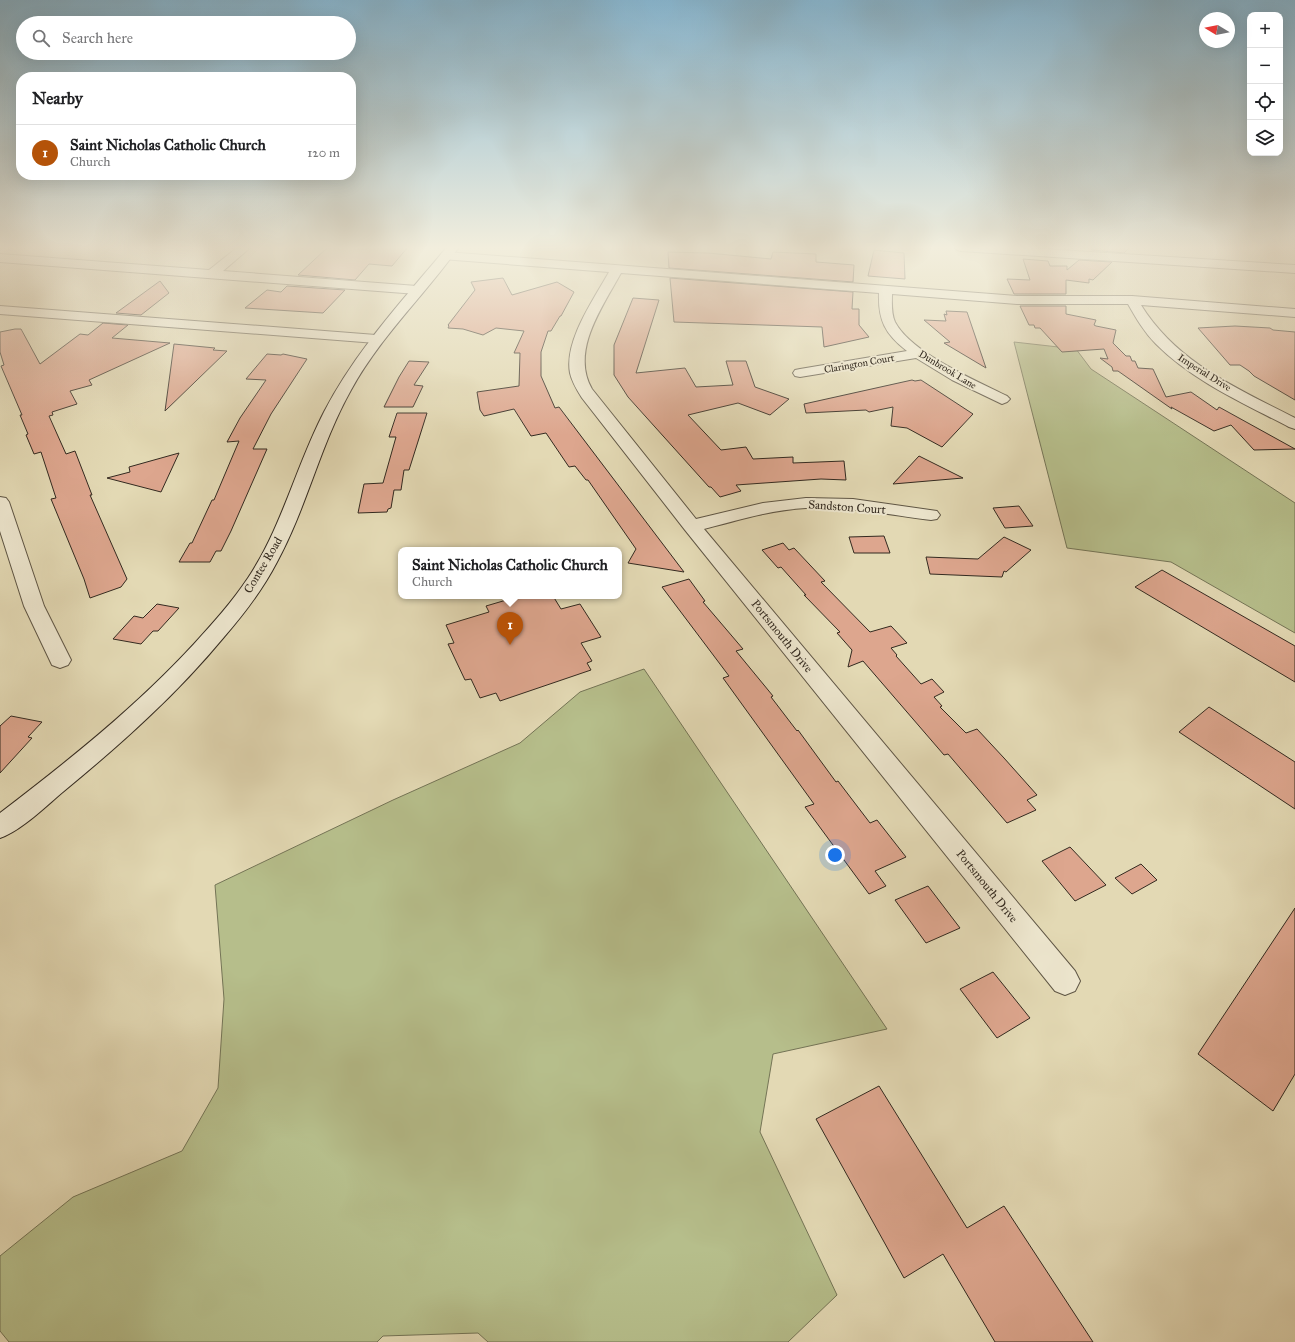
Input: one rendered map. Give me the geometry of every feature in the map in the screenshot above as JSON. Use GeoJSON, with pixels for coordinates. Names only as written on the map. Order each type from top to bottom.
{"type":"FeatureCollection","features":[{"type":"Feature","properties":{"kind":"street"},"geometry":{"type":"LineString","coordinates":[[0,310],[376,339]]}},
{"type":"Feature","properties":{"kind":"street","name":"Contee Road"},"geometry":{"type":"LineString","coordinates":[[0,828],[68,775],[147,705],[203,647],[240,602],[262,573],[277,545],[331,412],[352,374],[376,339],[401,310]]}},
{"type":"Feature","properties":{"kind":"street","name":"Portsmouth Drive"},"geometry":{"type":"LineString","coordinates":[[596,310],[580,341],[576,360],[578,376],[590,398],[692,526],[1065,981]]}},
{"type":"Feature","properties":{"kind":"street","name":"Dunbrook Lane"},"geometry":{"type":"LineString","coordinates":[[886,310],[888,322],[899,336],[919,353],[1002,400]]}},
{"type":"Feature","properties":{"kind":"street","name":"Imperial Drive"},"geometry":{"type":"LineString","coordinates":[[1138,310],[1150,328],[1165,345],[1182,359],[1208,377],[1295,424]]}},
{"type":"Feature","properties":{"kind":"street"},"geometry":{"type":"LineString","coordinates":[[1253,310],[1295,313]]}},
{"type":"Feature","properties":{"kind":"street","name":"Clarington Court"},"geometry":{"type":"LineString","coordinates":[[800,373],[919,353]]}},
{"type":"Feature","properties":{"kind":"street"},"geometry":{"type":"LineString","coordinates":[[0,502],[34,606],[60,660]]}},
{"type":"Feature","properties":{"kind":"street","name":"Sandston Court"},"geometry":{"type":"LineString","coordinates":[[692,526],[778,506],[806,503],[843,504],[931,515]]}},
{"type":"Feature","properties":{"kind":"green space"},"geometry":{"type":"Polygon","coordinates":[[[1014,342],[1076,349],[1091,369],[1295,503],[1295,633],[1171,562],[1067,548],[1014,342]]]}},
{"type":"Feature","properties":{"kind":"green space"},"geometry":{"type":"Polygon","coordinates":[[[644,669],[887,1029],[773,1054],[760,1132],[837,1295],[788,1342],[488,1342],[478,1333],[383,1336],[377,1342],[9,1342],[0,1331],[0,1256],[73,1197],[182,1151],[218,1088],[224,999],[215,885],[393,800],[520,743],[580,692],[644,669]]]}},
{"type":"Feature","properties":{"kind":"building"},"geometry":{"type":"Polygon","coordinates":[[[121,310],[148,310],[141,315],[116,313],[121,310]]]}},
{"type":"Feature","properties":{"kind":"building"},"geometry":{"type":"Polygon","coordinates":[[[270,310],[326,310],[323,313],[270,310]]]}},
{"type":"Feature","properties":{"kind":"building"},"geometry":{"type":"Polygon","coordinates":[[[460,310],[564,310],[551,331],[548,331],[541,352],[541,376],[555,408],[559,407],[684,572],[628,563],[636,549],[588,480],[586,480],[575,466],[569,467],[546,433],[531,436],[514,409],[484,416],[480,410],[477,392],[519,386],[520,353],[514,353],[524,331],[496,328],[483,335],[463,329],[448,328],[448,325],[460,310]]]}},
{"type":"Feature","properties":{"kind":"building"},"geometry":{"type":"Polygon","coordinates":[[[628,310],[656,310],[636,373],[685,368],[696,387],[733,385],[726,361],[746,361],[755,387],[789,399],[770,415],[738,403],[688,415],[721,450],[746,447],[753,459],[793,457],[793,463],[844,461],[846,480],[821,479],[736,485],[741,491],[720,497],[711,487],[709,487],[628,397],[614,375],[614,345],[628,310]]]}},
{"type":"Feature","properties":{"kind":"building"},"geometry":{"type":"Polygon","coordinates":[[[673,310],[859,310],[859,325],[869,337],[824,347],[822,327],[674,322],[673,310]]]}},
{"type":"Feature","properties":{"kind":"building"},"geometry":{"type":"Polygon","coordinates":[[[1022,310],[1066,310],[1066,314],[1096,320],[1094,325],[1096,326],[1116,330],[1113,343],[1126,356],[1130,356],[1132,361],[1135,361],[1138,368],[1153,369],[1166,397],[1191,392],[1217,410],[1219,407],[1295,449],[1254,450],[1231,425],[1214,431],[1171,407],[1172,409],[1118,371],[1113,371],[1112,367],[1100,358],[1108,359],[1104,349],[1062,352],[1040,328],[1035,328],[1034,325],[1029,325],[1022,310]]]}},
{"type":"Feature","properties":{"kind":"building"},"geometry":{"type":"Polygon","coordinates":[[[946,311],[967,312],[986,368],[944,343],[950,342],[924,320],[946,321],[944,314],[947,315],[946,311]]]}},
{"type":"Feature","properties":{"kind":"building"},"geometry":{"type":"Polygon","coordinates":[[[103,323],[128,325],[112,338],[170,343],[89,380],[92,385],[70,391],[77,404],[52,412],[53,415],[49,416],[66,454],[75,451],[92,495],[90,495],[127,579],[121,587],[90,598],[84,579],[51,499],[56,498],[41,452],[34,454],[26,435],[28,434],[20,415],[22,415],[1,366],[4,365],[0,352],[0,332],[21,329],[40,364],[80,334],[88,335],[103,323]]]}},
{"type":"Feature","properties":{"kind":"building"},"geometry":{"type":"Polygon","coordinates":[[[1235,326],[1270,328],[1273,330],[1295,332],[1295,400],[1254,376],[1240,365],[1230,365],[1198,328],[1235,326]]]}},
{"type":"Feature","properties":{"kind":"building"},"geometry":{"type":"Polygon","coordinates":[[[174,344],[215,348],[213,350],[227,351],[165,411],[174,344]]]}},
{"type":"Feature","properties":{"kind":"building"},"geometry":{"type":"Polygon","coordinates":[[[267,354],[283,354],[307,359],[271,414],[253,449],[267,449],[221,551],[216,551],[210,562],[179,562],[190,543],[192,543],[212,500],[214,500],[239,441],[227,442],[240,418],[266,380],[246,379],[267,354]]]}},
{"type":"Feature","properties":{"kind":"building"},"geometry":{"type":"Polygon","coordinates":[[[409,361],[429,362],[414,385],[423,386],[413,407],[384,407],[399,377],[409,361]]]}},
{"type":"Feature","properties":{"kind":"building"},"geometry":{"type":"Polygon","coordinates":[[[912,380],[921,380],[973,414],[942,447],[907,428],[891,426],[893,407],[869,412],[866,410],[806,413],[804,404],[912,380]]]}},
{"type":"Feature","properties":{"kind":"building"},"geometry":{"type":"Polygon","coordinates":[[[397,413],[427,413],[409,470],[404,470],[401,490],[394,490],[391,508],[388,509],[387,512],[358,513],[364,484],[383,483],[396,437],[389,437],[397,413]]]}},
{"type":"Feature","properties":{"kind":"building"},"geometry":{"type":"Polygon","coordinates":[[[179,453],[161,492],[107,478],[130,472],[129,467],[179,453]]]}},
{"type":"Feature","properties":{"kind":"building"},"geometry":{"type":"Polygon","coordinates":[[[919,456],[963,478],[893,484],[919,456]]]}},
{"type":"Feature","properties":{"kind":"building"},"geometry":{"type":"Polygon","coordinates":[[[1019,506],[1033,526],[1005,528],[993,508],[1019,506]]]}},
{"type":"Feature","properties":{"kind":"building"},"geometry":{"type":"Polygon","coordinates":[[[884,536],[890,553],[854,553],[849,537],[884,536]]]}},
{"type":"Feature","properties":{"kind":"building"},"geometry":{"type":"Polygon","coordinates":[[[1004,537],[1031,550],[1006,572],[1004,571],[1002,577],[930,574],[926,557],[978,559],[1004,537]]]}},
{"type":"Feature","properties":{"kind":"building"},"geometry":{"type":"Polygon","coordinates":[[[783,543],[789,550],[794,548],[825,581],[821,582],[870,632],[891,626],[907,643],[891,648],[897,655],[896,656],[921,684],[932,679],[944,692],[934,697],[942,706],[940,707],[966,733],[977,729],[1004,758],[1037,795],[1027,800],[1036,810],[1007,823],[948,754],[944,755],[863,661],[848,667],[852,650],[837,633],[840,632],[804,595],[806,595],[781,567],[778,568],[762,550],[783,543]]]}},
{"type":"Feature","properties":{"kind":"building"},"geometry":{"type":"Polygon","coordinates":[[[1162,570],[1295,646],[1295,682],[1135,587],[1162,570]]]}},
{"type":"Feature","properties":{"kind":"building"},"geometry":{"type":"Polygon","coordinates":[[[689,579],[705,601],[703,602],[743,649],[736,651],[773,696],[771,697],[797,731],[798,730],[836,782],[838,781],[870,823],[877,820],[906,857],[875,871],[886,886],[869,894],[805,807],[814,804],[723,678],[729,676],[662,587],[689,579]]]}},
{"type":"Feature","properties":{"kind":"building"},"geometry":{"type":"Polygon","coordinates":[[[510,599],[555,599],[561,609],[580,604],[601,637],[581,643],[592,661],[587,663],[591,670],[500,701],[496,693],[480,698],[471,679],[465,680],[448,644],[454,643],[446,625],[489,612],[486,606],[510,599]]]}},
{"type":"Feature","properties":{"kind":"building"},"geometry":{"type":"Polygon","coordinates":[[[157,604],[179,608],[158,631],[153,631],[141,644],[113,639],[134,616],[143,618],[157,604]]]}},
{"type":"Feature","properties":{"kind":"building"},"geometry":{"type":"Polygon","coordinates":[[[1209,707],[1295,762],[1295,809],[1179,732],[1209,707]]]}},
{"type":"Feature","properties":{"kind":"building"},"geometry":{"type":"Polygon","coordinates":[[[11,716],[42,722],[28,737],[32,738],[0,773],[0,726],[11,716]]]}},
{"type":"Feature","properties":{"kind":"building"},"geometry":{"type":"Polygon","coordinates":[[[1070,847],[1106,885],[1075,901],[1042,861],[1070,847]]]}},
{"type":"Feature","properties":{"kind":"building"},"geometry":{"type":"Polygon","coordinates":[[[1141,864],[1157,880],[1132,894],[1115,878],[1141,864]]]}},
{"type":"Feature","properties":{"kind":"building"},"geometry":{"type":"Polygon","coordinates":[[[928,886],[960,928],[926,943],[895,900],[928,886]]]}},
{"type":"Feature","properties":{"kind":"building"},"geometry":{"type":"Polygon","coordinates":[[[1295,908],[1295,1074],[1273,1111],[1198,1054],[1295,908]]]}},
{"type":"Feature","properties":{"kind":"building"},"geometry":{"type":"Polygon","coordinates":[[[993,972],[1030,1018],[997,1038],[960,989],[993,972]]]}},
{"type":"Feature","properties":{"kind":"building"},"geometry":{"type":"Polygon","coordinates":[[[879,1086],[967,1228],[1004,1206],[1093,1342],[995,1342],[943,1254],[904,1278],[816,1119],[879,1086]]]}},
{"type":"Feature","properties":{"kind":"place","name":"Saint Nicholas Catholic Church"},"geometry":{"type":"Point","coordinates":[510,645]}}]}
